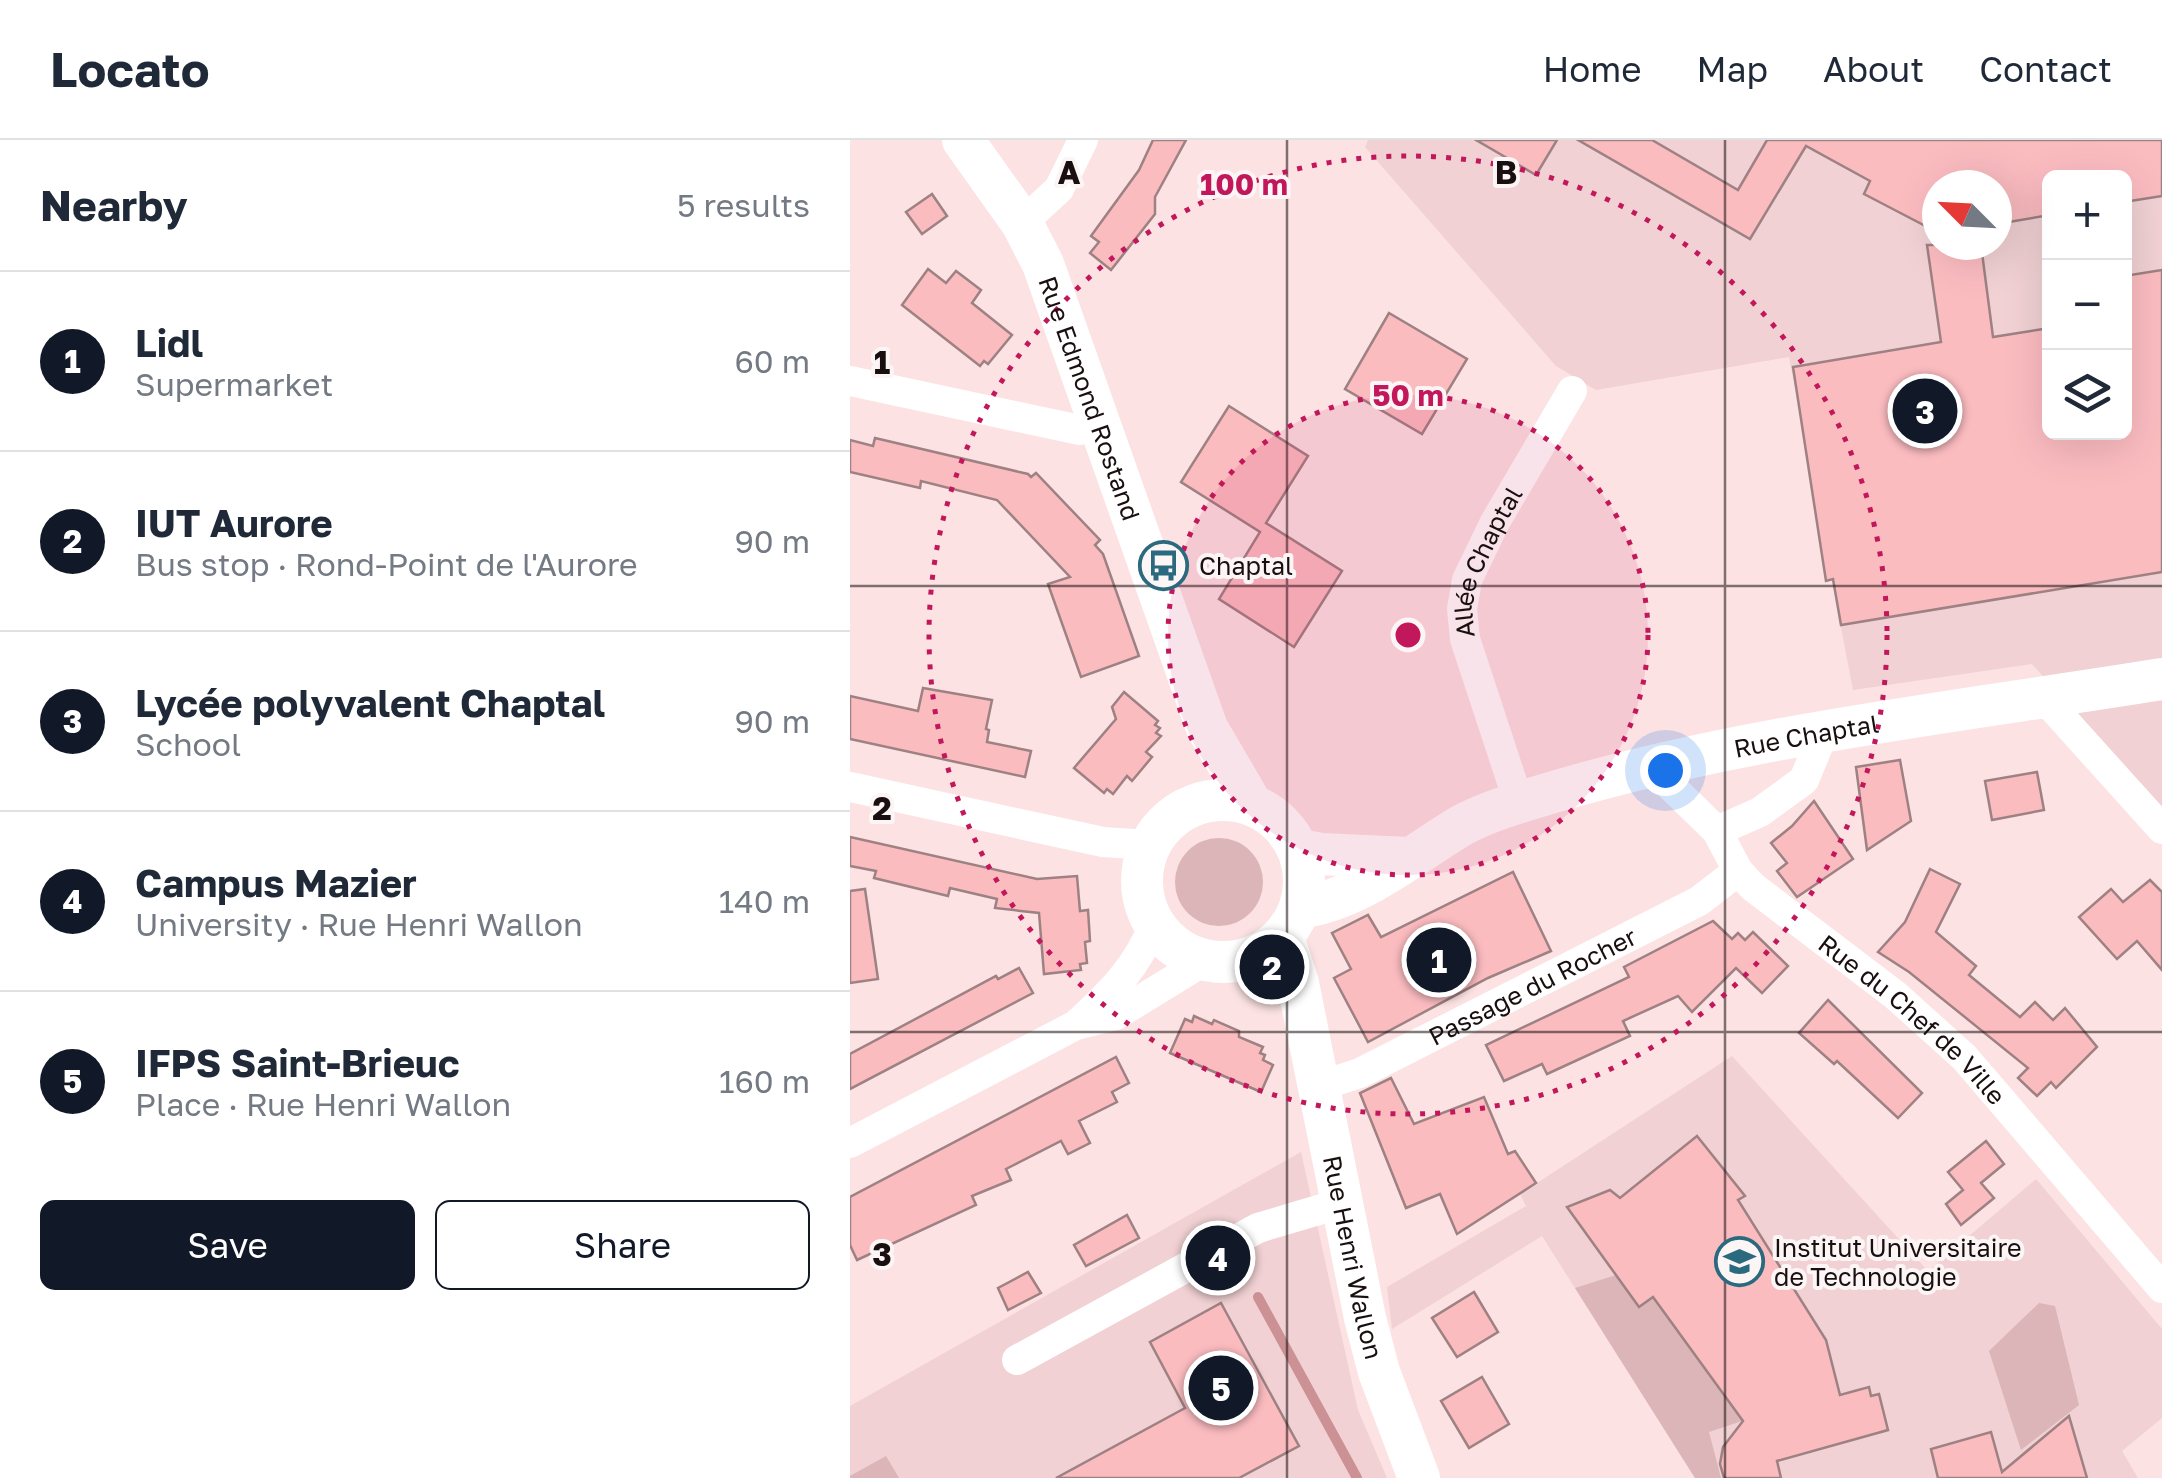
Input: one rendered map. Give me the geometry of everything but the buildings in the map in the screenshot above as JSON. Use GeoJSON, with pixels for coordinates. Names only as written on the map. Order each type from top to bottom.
{"type":"FeatureCollection","features":[{"type":"Feature","properties":{"kind":"street","name":"Rue Edmond Rostand"},"geometry":{"type":"LineString","coordinates":[[962,140],[1022,223],[1043,264],[1207,728],[1252,805]]}},
{"type":"Feature","properties":{"kind":"street"},"geometry":{"type":"LineString","coordinates":[[1022,223],[1058,189],[1083,140]]}},
{"type":"Feature","properties":{"kind":"street"},"geometry":{"type":"LineString","coordinates":[[850,381],[1080,430],[1099,424]]}},
{"type":"Feature","properties":{"kind":"street","name":"Allée Chaptal"},"geometry":{"type":"LineString","coordinates":[[1519,802],[1464,640],[1462,609],[1467,580],[1496,522],[1572,391]]}},
{"type":"Feature","properties":{"kind":"street","name":"Rue Chaptal"},"geometry":{"type":"LineString","coordinates":[[1291,922],[1355,892],[1465,824],[1519,802],[1650,766],[2162,679]]}},
{"type":"Feature","properties":{"kind":"street"},"geometry":{"type":"LineString","coordinates":[[2044,698],[2162,829]]}},
{"type":"Feature","properties":{"kind":"street","name":"Rue Edmond Rostand"},"geometry":{"type":"LineString","coordinates":[[1183,810],[1198,784],[1207,728]]}},
{"type":"Feature","properties":{"kind":"street"},"geometry":{"type":"LineString","coordinates":[[1717,831],[1760,812],[1804,780],[1823,734]]}},
{"type":"Feature","properties":{"kind":"street","name":"Rue du Chef de Ville"},"geometry":{"type":"LineString","coordinates":[[1650,766],[1717,831],[1738,872],[1752,887],[1895,995],[1964,1057],[2162,1288]]}},
{"type":"Feature","properties":{"kind":"street"},"geometry":{"type":"LineString","coordinates":[[850,788],[1103,842],[1150,846]]}},
{"type":"Feature","properties":{"kind":"street"},"geometry":{"type":"LineString","coordinates":[[850,1143],[1076,1025],[1116,1015],[1220,962],[1269,949],[1291,922],[1304,888],[1298,850],[1272,816],[1252,805],[1229,800],[1205,802],[1183,810],[1164,826],[1150,846],[1142,871],[1144,898],[1154,924],[1166,940],[1184,953],[1220,962]]}},
{"type":"Feature","properties":{"kind":"street"},"geometry":{"type":"LineString","coordinates":[[1298,850],[1408,858]]}},
{"type":"Feature","properties":{"kind":"street","name":"Passage du Rocher"},"geometry":{"type":"LineString","coordinates":[[1320,1086],[1360,1073],[1700,901],[1738,872]]}},
{"type":"Feature","properties":{"kind":"street","name":"Rue Henri Wallon"},"geometry":{"type":"LineString","coordinates":[[1291,922],[1306,1031],[1378,1371],[1419,1478]]}},
{"type":"Feature","properties":{"kind":"street"},"geometry":{"type":"LineString","coordinates":[[1076,1025],[1126,976],[1154,924]]}},
{"type":"Feature","properties":{"kind":"street","name":"Rue Henri Wallon"},"geometry":{"type":"LineString","coordinates":[[1220,962],[1275,998],[1306,1031]]}},
{"type":"Feature","properties":{"kind":"street"},"geometry":{"type":"LineString","coordinates":[[1017,1360],[1258,1228],[1342,1203]]}},
{"type":"Feature","properties":{"kind":"shaded area"},"geometry":{"type":"Polygon","coordinates":[[[1368,140],[2162,140],[2162,809],[2032,664],[1853,690],[1789,357],[1596,390],[1556,366],[1365,147],[1368,140]]]}},
{"type":"Feature","properties":{"kind":"shaded area"},"geometry":{"type":"Polygon","coordinates":[[[1219,838],[1250,851],[1263,882],[1250,913],[1219,926],[1188,913],[1175,882],[1188,851],[1219,838]]]}},
{"type":"Feature","properties":{"kind":"shaded area","name":"Institut Universitaire de Technologie"},"geometry":{"type":"Polygon","coordinates":[[[1732,1056],[1928,1271],[2036,1179],[2162,1329],[2162,1418],[2122,1451],[2138,1478],[1695,1478],[1542,1236],[1392,1329],[1387,1287],[1526,1206],[1520,1194],[1732,1056]]]}},
{"type":"Feature","properties":{"kind":"shaded area"},"geometry":{"type":"Polygon","coordinates":[[[1301,1152],[1358,1410],[1387,1478],[850,1478],[850,1406],[1301,1152]]]}},
{"type":"Feature","properties":{"kind":"shaded area"},"geometry":{"type":"Polygon","coordinates":[[[1616,1275],[1639,1307],[1653,1297],[1742,1421],[1709,1432],[1721,1478],[1695,1478],[1575,1288],[1616,1275]]]}},
{"type":"Feature","properties":{"kind":"shaded area"},"geometry":{"type":"Polygon","coordinates":[[[2039,1303],[2055,1306],[2079,1405],[2021,1450],[1989,1351],[2039,1303]]]}},
{"type":"Feature","properties":{"kind":"shaded area"},"geometry":{"type":"Polygon","coordinates":[[[886,1456],[899,1478],[850,1478],[850,1476],[886,1456]]]}},
{"type":"Feature","properties":{"kind":"waterway"},"geometry":{"type":"LineString","coordinates":[[1258,1297],[1357,1478]]}},
{"type":"Feature","properties":{"kind":"place","name":"Lycée polyvalent Chaptal"},"geometry":{"type":"Point","coordinates":[1925,411]}},
{"type":"Feature","properties":{"kind":"place","name":"Chaptal"},"geometry":{"type":"Point","coordinates":[1164,565]}},
{"type":"Feature","properties":{"kind":"place","name":"Lidl"},"geometry":{"type":"Point","coordinates":[1439,960]}},
{"type":"Feature","properties":{"kind":"place","name":"IUT Aurore"},"geometry":{"type":"Point","coordinates":[1272,967]}},
{"type":"Feature","properties":{"kind":"place","name":"Campus Mazier"},"geometry":{"type":"Point","coordinates":[1218,1258]}},
{"type":"Feature","properties":{"kind":"place","name":"Institut Universitaire de Technologie"},"geometry":{"type":"Point","coordinates":[1739,1261]}},
{"type":"Feature","properties":{"kind":"place","name":"IFPS Saint-Brieuc"},"geometry":{"type":"Point","coordinates":[1221,1388]}}]}
